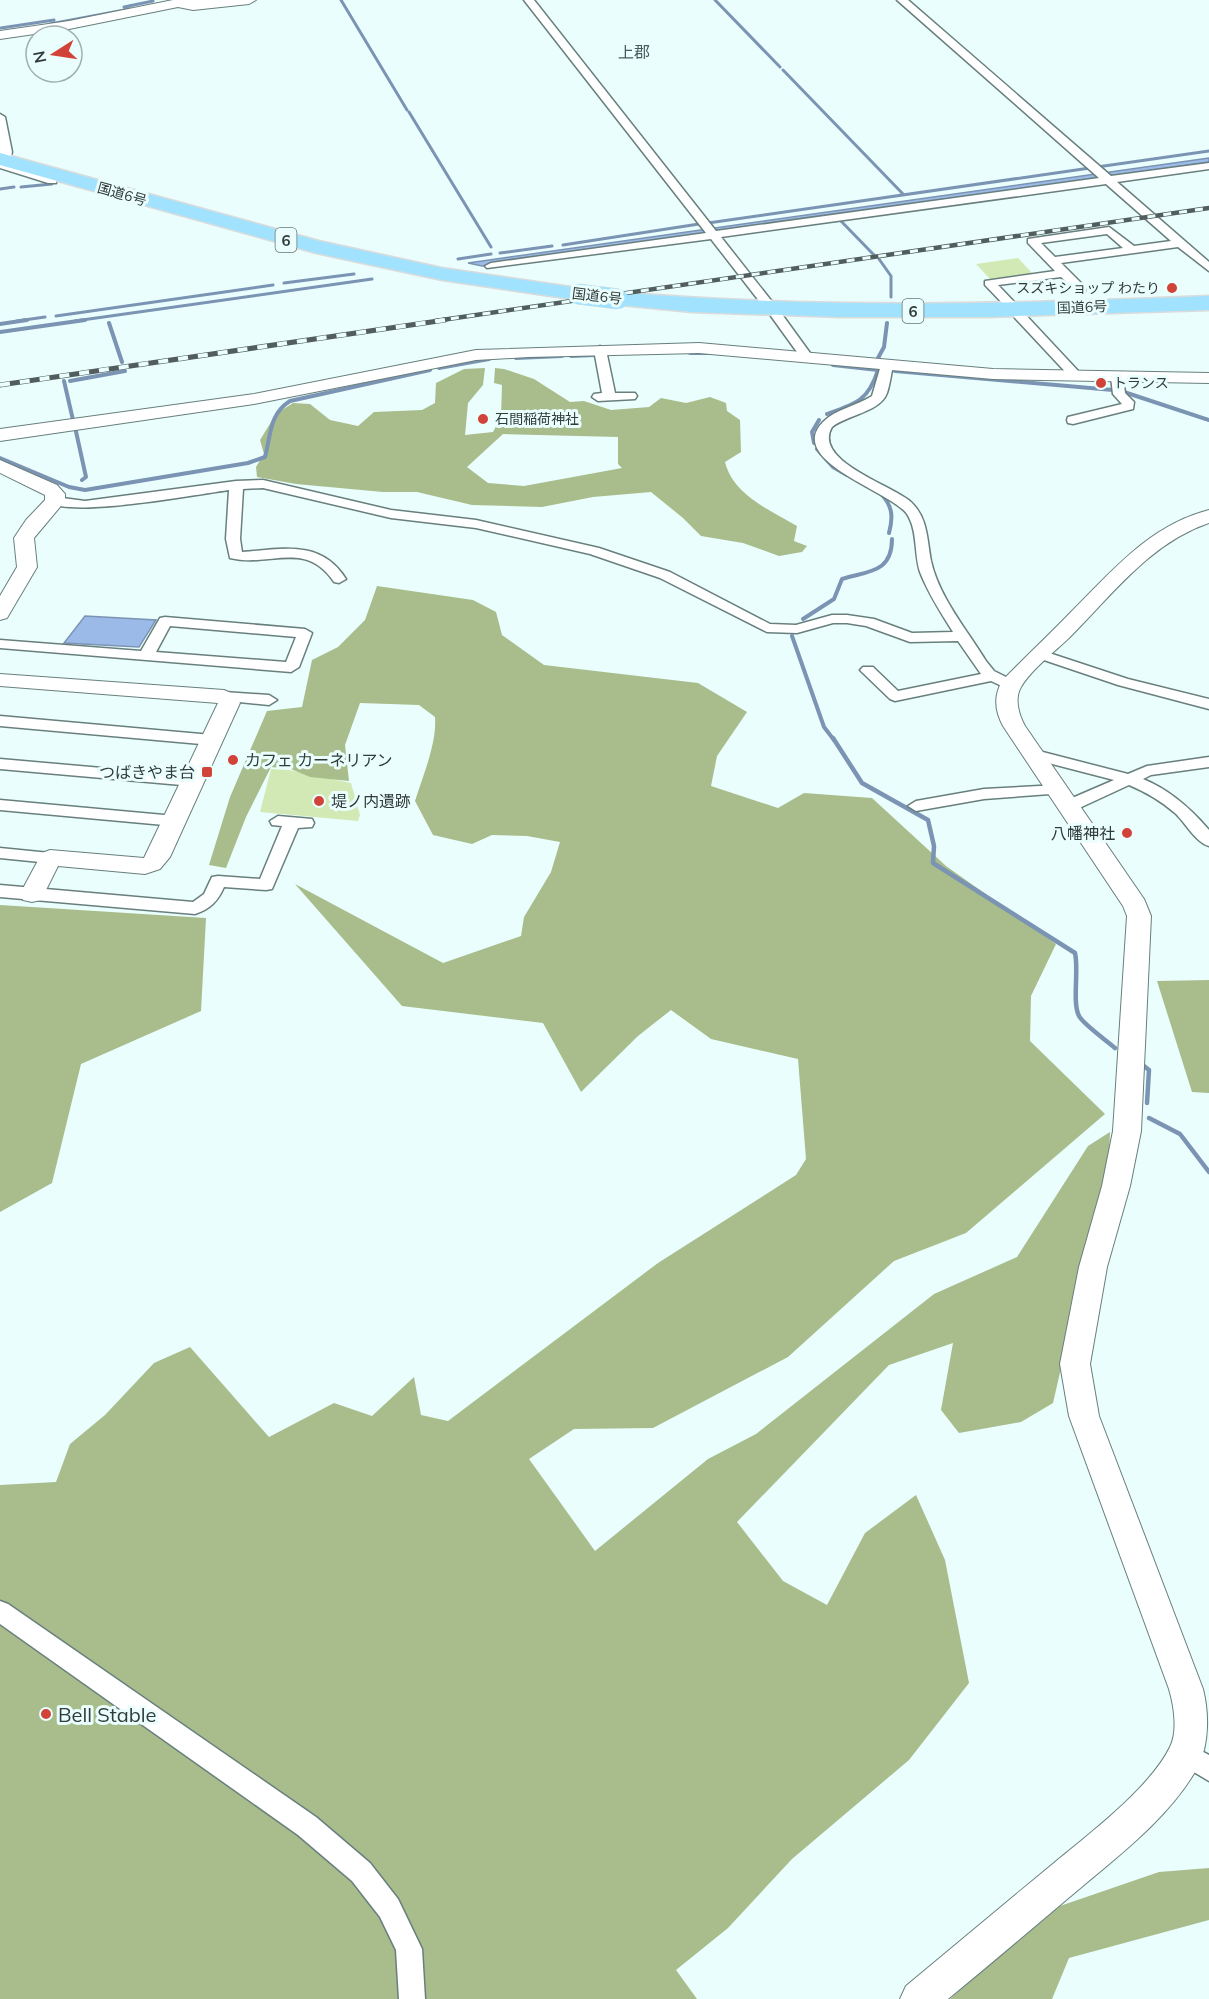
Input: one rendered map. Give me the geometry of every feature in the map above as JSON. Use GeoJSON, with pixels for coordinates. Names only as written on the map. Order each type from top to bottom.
{"type":"FeatureCollection","features":[{"type":"Feature","properties":{"kind":"highway","name":"国道6号"},"geometry":{"type":"LineString","coordinates":[[2,161],[316,247],[442,274],[618,299],[726,308],[828,311],[1014,310],[1209,303]]}},
{"type":"Feature","properties":{"kind":"street"},"geometry":{"type":"LineString","coordinates":[[0,35],[69,25],[192,0]]}},
{"type":"Feature","properties":{"kind":"street"},"geometry":{"type":"LineString","coordinates":[[178,3],[193,6],[249,0]]}},
{"type":"Feature","properties":{"kind":"street"},"geometry":{"type":"LineString","coordinates":[[529,0],[766,303]]}},
{"type":"Feature","properties":{"kind":"street"},"geometry":{"type":"LineString","coordinates":[[902,0],[1209,268]]}},
{"type":"Feature","properties":{"kind":"street"},"geometry":{"type":"LineString","coordinates":[[0,117],[7,152],[2,161],[52,181]]}},
{"type":"Feature","properties":{"kind":"street"},"geometry":{"type":"LineString","coordinates":[[491,266],[710,232],[1104,177],[1209,166]]}},
{"type":"Feature","properties":{"kind":"street"},"geometry":{"type":"LineString","coordinates":[[1081,289],[1032,242],[1109,230],[1132,250]]}},
{"type":"Feature","properties":{"kind":"street"},"geometry":{"type":"LineString","coordinates":[[1052,261],[1180,243]]}},
{"type":"Feature","properties":{"kind":"street"},"geometry":{"type":"LineString","coordinates":[[1064,273],[989,283],[1076,376]]}},
{"type":"Feature","properties":{"kind":"street"},"geometry":{"type":"LineString","coordinates":[[777,316],[806,356]]}},
{"type":"Feature","properties":{"kind":"street"},"geometry":{"type":"LineString","coordinates":[[0,435],[254,399],[476,355],[699,348],[993,374],[1209,378]]}},
{"type":"Feature","properties":{"kind":"street"},"geometry":{"type":"LineString","coordinates":[[600,350],[603,397],[631,396]]}},
{"type":"Feature","properties":{"kind":"street"},"geometry":{"type":"LineString","coordinates":[[887,365],[880,394],[876,399],[828,424],[821,439],[824,449],[837,464],[891,493],[909,508],[919,522],[927,570],[980,663],[1002,680],[1007,715],[1135,905],[1140,934],[1127,1131],[1116,1186],[1093,1267],[1075,1364],[1084,1416],[1152,1594],[1191,1706],[1190,1738],[1198,1762],[1158,1793],[1118,1833],[919,1999]]}},
{"type":"Feature","properties":{"kind":"street"},"geometry":{"type":"LineString","coordinates":[[1073,420],[1128,406],[1128,402],[1119,394],[1117,377]]}},
{"type":"Feature","properties":{"kind":"street"},"geometry":{"type":"LineString","coordinates":[[0,466],[50,489],[55,494],[55,501],[33,524],[24,538],[27,567],[0,614]]}},
{"type":"Feature","properties":{"kind":"street"},"geometry":{"type":"LineString","coordinates":[[55,501],[85,505],[236,485],[272,486],[391,514],[476,524],[594,551],[665,574],[767,628],[797,629],[832,619],[847,619],[869,622],[910,638],[963,636]]}},
{"type":"Feature","properties":{"kind":"street"},"geometry":{"type":"LineString","coordinates":[[236,485],[233,539],[235,555],[308,555],[332,567],[339,579]]}},
{"type":"Feature","properties":{"kind":"street"},"geometry":{"type":"LineString","coordinates":[[868,670],[895,696],[1002,680],[1040,654],[1126,566],[1158,540],[1183,524],[1209,516]]}},
{"type":"Feature","properties":{"kind":"street"},"geometry":{"type":"LineString","coordinates":[[0,644],[146,656],[291,667],[305,633],[165,621],[146,656]]}},
{"type":"Feature","properties":{"kind":"street"},"geometry":{"type":"LineString","coordinates":[[1040,654],[1123,682],[1209,704]]}},
{"type":"Feature","properties":{"kind":"street"},"geometry":{"type":"LineString","coordinates":[[0,680],[269,700]]}},
{"type":"Feature","properties":{"kind":"street"},"geometry":{"type":"LineString","coordinates":[[0,853],[145,866],[153,864],[229,703],[224,697]]}},
{"type":"Feature","properties":{"kind":"street"},"geometry":{"type":"LineString","coordinates":[[0,721],[212,740]]}},
{"type":"Feature","properties":{"kind":"street"},"geometry":{"type":"LineString","coordinates":[[1035,755],[1127,780],[1158,792],[1192,819],[1209,841]]}},
{"type":"Feature","properties":{"kind":"street"},"geometry":{"type":"LineString","coordinates":[[916,806],[984,794],[1064,798],[1127,780],[1147,771],[1209,762]]}},
{"type":"Feature","properties":{"kind":"street"},"geometry":{"type":"LineString","coordinates":[[0,764],[193,781]]}},
{"type":"Feature","properties":{"kind":"street"},"geometry":{"type":"LineString","coordinates":[[0,805],[175,821]]}},
{"type":"Feature","properties":{"kind":"street"},"geometry":{"type":"LineString","coordinates":[[0,891],[195,908],[206,904],[218,881],[266,885],[292,822]]}},
{"type":"Feature","properties":{"kind":"street"},"geometry":{"type":"LineString","coordinates":[[32,894],[50,858]]}},
{"type":"Feature","properties":{"kind":"street"},"geometry":{"type":"LineString","coordinates":[[0,1611],[307,1826],[361,1872],[389,1908],[409,1949],[412,1999]]}},
{"type":"Feature","properties":{"kind":"green space"},"geometry":{"type":"Polygon","coordinates":[[[1018,258],[1033,274],[991,280],[976,264],[1018,258]]]}},
{"type":"Feature","properties":{"kind":"green space"},"geometry":{"type":"Polygon","coordinates":[[[485,368],[483,385],[468,403],[465,435],[493,432],[501,417],[502,385],[494,383],[495,368],[534,379],[570,402],[584,401],[611,410],[649,407],[661,398],[686,403],[710,397],[726,403],[727,411],[740,420],[741,452],[725,462],[729,474],[744,493],[797,526],[794,541],[807,546],[802,552],[779,556],[743,543],[701,536],[651,492],[593,497],[542,507],[472,505],[417,492],[383,492],[296,484],[257,477],[256,467],[264,454],[260,440],[276,414],[293,403],[310,404],[330,420],[358,426],[374,412],[422,410],[435,403],[436,383],[464,369],[485,368]],[[503,434],[467,467],[488,483],[524,486],[622,468],[618,464],[618,437],[503,434]]]}},
{"type":"Feature","properties":{"kind":"green space"},"geometry":{"type":"Polygon","coordinates":[[[377,586],[473,600],[496,612],[502,635],[544,665],[698,683],[747,712],[717,756],[711,786],[778,808],[804,793],[872,798],[946,866],[1056,944],[1031,996],[1030,1041],[1105,1114],[966,1233],[894,1261],[788,1357],[653,1428],[574,1429],[529,1459],[595,1551],[708,1459],[756,1434],[934,1294],[1017,1257],[1088,1146],[1110,1132],[1109,1160],[1053,1403],[1021,1422],[959,1433],[941,1410],[953,1343],[889,1365],[737,1522],[783,1581],[827,1605],[865,1533],[916,1495],[945,1560],[969,1683],[909,1760],[792,1859],[728,1928],[676,1970],[697,1999],[0,1999],[0,1485],[56,1482],[70,1444],[105,1415],[154,1363],[190,1347],[269,1437],[334,1403],[372,1416],[414,1377],[421,1415],[448,1421],[658,1263],[796,1175],[806,1159],[798,1059],[711,1039],[671,1010],[638,1036],[581,1092],[543,1023],[402,1006],[295,884],[443,963],[521,936],[524,917],[551,872],[560,842],[527,836],[492,835],[472,844],[433,835],[415,801],[432,749],[435,717],[419,705],[360,703],[345,745],[349,781],[310,777],[291,769],[271,767],[246,817],[226,868],[209,865],[230,797],[267,711],[302,707],[312,660],[338,647],[365,620],[377,586]]]}},
{"type":"Feature","properties":{"kind":"green space"},"geometry":{"type":"Polygon","coordinates":[[[271,769],[289,770],[351,783],[360,815],[358,821],[260,812],[271,769]]]}},
{"type":"Feature","properties":{"kind":"green space"},"geometry":{"type":"Polygon","coordinates":[[[0,905],[206,918],[201,1011],[81,1064],[52,1183],[0,1212],[0,905]]]}},
{"type":"Feature","properties":{"kind":"green space"},"geometry":{"type":"Polygon","coordinates":[[[1209,980],[1209,1093],[1192,1092],[1157,981],[1209,980]]]}},
{"type":"Feature","properties":{"kind":"green space"},"geometry":{"type":"Polygon","coordinates":[[[1209,1868],[1209,1920],[1069,1958],[1052,1999],[950,1999],[1057,1907],[1159,1872],[1209,1868]]]}},
{"type":"Feature","properties":{"kind":"water"},"geometry":{"type":"Polygon","coordinates":[[[1209,158],[1209,162],[560,255],[482,266],[468,263],[1209,158]]]}},
{"type":"Feature","properties":{"kind":"water"},"geometry":{"type":"Polygon","coordinates":[[[85,616],[156,620],[139,647],[64,643],[85,616]]]}},
{"type":"Feature","properties":{"kind":"waterway"},"geometry":{"type":"LineString","coordinates":[[341,0],[407,110]]}},
{"type":"Feature","properties":{"kind":"waterway"},"geometry":{"type":"LineString","coordinates":[[715,0],[780,67]]}},
{"type":"Feature","properties":{"kind":"waterway"},"geometry":{"type":"LineString","coordinates":[[124,7],[153,1]]}},
{"type":"Feature","properties":{"kind":"waterway"},"geometry":{"type":"LineString","coordinates":[[50,24],[130,9]]}},
{"type":"Feature","properties":{"kind":"waterway"},"geometry":{"type":"LineString","coordinates":[[1,28],[54,20]]}},
{"type":"Feature","properties":{"kind":"waterway"},"geometry":{"type":"LineString","coordinates":[[783,70],[903,194]]}},
{"type":"Feature","properties":{"kind":"waterway"},"geometry":{"type":"LineString","coordinates":[[409,112],[491,247]]}},
{"type":"Feature","properties":{"kind":"waterway"},"geometry":{"type":"LineString","coordinates":[[1097,167],[1209,151]]}},
{"type":"Feature","properties":{"kind":"waterway"},"geometry":{"type":"LineString","coordinates":[[708,223],[1090,168]]}},
{"type":"Feature","properties":{"kind":"waterway"},"geometry":{"type":"LineString","coordinates":[[21,187],[52,184]]}},
{"type":"Feature","properties":{"kind":"waterway"},"geometry":{"type":"LineString","coordinates":[[0,189],[14,187]]}},
{"type":"Feature","properties":{"kind":"waterway"},"geometry":{"type":"LineString","coordinates":[[839,219],[874,255]]}},
{"type":"Feature","properties":{"kind":"waterway"},"geometry":{"type":"LineString","coordinates":[[563,245],[699,224]]}},
{"type":"Feature","properties":{"kind":"waterway"},"geometry":{"type":"LineString","coordinates":[[500,253],[552,246]]}},
{"type":"Feature","properties":{"kind":"waterway"},"geometry":{"type":"LineString","coordinates":[[458,259],[491,254]]}},
{"type":"Feature","properties":{"kind":"waterway"},"geometry":{"type":"LineString","coordinates":[[879,259],[891,276],[891,297]]}},
{"type":"Feature","properties":{"kind":"waterway"},"geometry":{"type":"LineString","coordinates":[[284,283],[354,274]]}},
{"type":"Feature","properties":{"kind":"waterway"},"geometry":{"type":"LineString","coordinates":[[75,321],[372,279]]}},
{"type":"Feature","properties":{"kind":"waterway"},"geometry":{"type":"LineString","coordinates":[[56,316],[273,285]]}},
{"type":"Feature","properties":{"kind":"waterway"},"geometry":{"type":"LineString","coordinates":[[17,321],[45,317]]}},
{"type":"Feature","properties":{"kind":"waterway"},"geometry":{"type":"LineString","coordinates":[[0,324],[27,320]]}},
{"type":"Feature","properties":{"kind":"waterway"},"geometry":{"type":"LineString","coordinates":[[0,332],[85,320]]}},
{"type":"Feature","properties":{"kind":"waterway"},"geometry":{"type":"LineString","coordinates":[[109,323],[122,362]]}},
{"type":"Feature","properties":{"kind":"waterway"},"geometry":{"type":"LineString","coordinates":[[878,358],[884,347],[887,323]]}},
{"type":"Feature","properties":{"kind":"waterway"},"geometry":{"type":"LineString","coordinates":[[690,353],[708,353]]}},
{"type":"Feature","properties":{"kind":"waterway"},"geometry":{"type":"LineString","coordinates":[[571,356],[595,355]]}},
{"type":"Feature","properties":{"kind":"waterway"},"geometry":{"type":"LineString","coordinates":[[516,358],[562,356]]}},
{"type":"Feature","properties":{"kind":"waterway"},"geometry":{"type":"LineString","coordinates":[[439,368],[489,359]]}},
{"type":"Feature","properties":{"kind":"waterway"},"geometry":{"type":"LineString","coordinates":[[827,414],[860,400],[870,389],[878,370],[833,365]]}},
{"type":"Feature","properties":{"kind":"waterway"},"geometry":{"type":"LineString","coordinates":[[0,458],[69,487],[85,490],[248,463],[265,457],[274,419],[283,406],[290,401],[430,370]]}},
{"type":"Feature","properties":{"kind":"waterway"},"geometry":{"type":"LineString","coordinates":[[70,381],[125,371]]}},
{"type":"Feature","properties":{"kind":"waterway"},"geometry":{"type":"LineString","coordinates":[[895,371],[1113,390]]}},
{"type":"Feature","properties":{"kind":"waterway"},"geometry":{"type":"LineString","coordinates":[[64,381],[73,420]]}},
{"type":"Feature","properties":{"kind":"waterway"},"geometry":{"type":"LineString","coordinates":[[1124,392],[1209,420]]}},
{"type":"Feature","properties":{"kind":"waterway"},"geometry":{"type":"LineString","coordinates":[[814,443],[812,432],[819,420]]}},
{"type":"Feature","properties":{"kind":"waterway"},"geometry":{"type":"LineString","coordinates":[[75,427],[86,477],[82,480]]}},
{"type":"Feature","properties":{"kind":"waterway"},"geometry":{"type":"LineString","coordinates":[[817,449],[833,467],[847,475]]}},
{"type":"Feature","properties":{"kind":"waterway"},"geometry":{"type":"LineString","coordinates":[[882,495],[891,513],[889,533]]}},
{"type":"Feature","properties":{"kind":"waterway"},"geometry":{"type":"LineString","coordinates":[[803,619],[834,599],[842,579],[869,572],[883,564],[891,550],[892,539]]}},
{"type":"Feature","properties":{"kind":"waterway"},"geometry":{"type":"LineString","coordinates":[[792,636],[824,727],[834,740]]}},
{"type":"Feature","properties":{"kind":"waterway"},"geometry":{"type":"LineString","coordinates":[[833,738],[862,783],[928,820],[934,846],[933,863],[1075,953],[1076,1003],[1079,1016],[1115,1048]]}},
{"type":"Feature","properties":{"kind":"waterway"},"geometry":{"type":"LineString","coordinates":[[1144,1066],[1149,1070],[1147,1103]]}},
{"type":"Feature","properties":{"kind":"waterway"},"geometry":{"type":"LineString","coordinates":[[1149,1118],[1180,1134],[1209,1172]]}},
{"type":"Feature","properties":{"kind":"railway"},"geometry":{"type":"LineString","coordinates":[[435,321],[1209,208]]}},
{"type":"Feature","properties":{"kind":"railway"},"geometry":{"type":"LineString","coordinates":[[0,385],[445,320]]}},
{"type":"Feature","properties":{"kind":"place","name":"スズキショップ わたり"},"geometry":{"type":"Point","coordinates":[1172,288]}},
{"type":"Feature","properties":{"kind":"place","name":"トランス"},"geometry":{"type":"Point","coordinates":[1101,383]}},
{"type":"Feature","properties":{"kind":"place","name":"石間稲荷神社"},"geometry":{"type":"Point","coordinates":[483,419]}},
{"type":"Feature","properties":{"kind":"place","name":"カフェ カーネリアン"},"geometry":{"type":"Point","coordinates":[233,760]}},
{"type":"Feature","properties":{"kind":"place","name":"つばきやま台"},"geometry":{"type":"Point","coordinates":[207,772]}},
{"type":"Feature","properties":{"kind":"place","name":"堤ノ内遺跡"},"geometry":{"type":"Point","coordinates":[319,801]}},
{"type":"Feature","properties":{"kind":"place","name":"八幡神社"},"geometry":{"type":"Point","coordinates":[1127,833]}},
{"type":"Feature","properties":{"kind":"place","name":"Bell Stable"},"geometry":{"type":"Point","coordinates":[46,1714]}},
{"type":"Feature","properties":{"kind":"district","name":"上郡"},"geometry":{"type":"Point","coordinates":[634,52]}}]}
